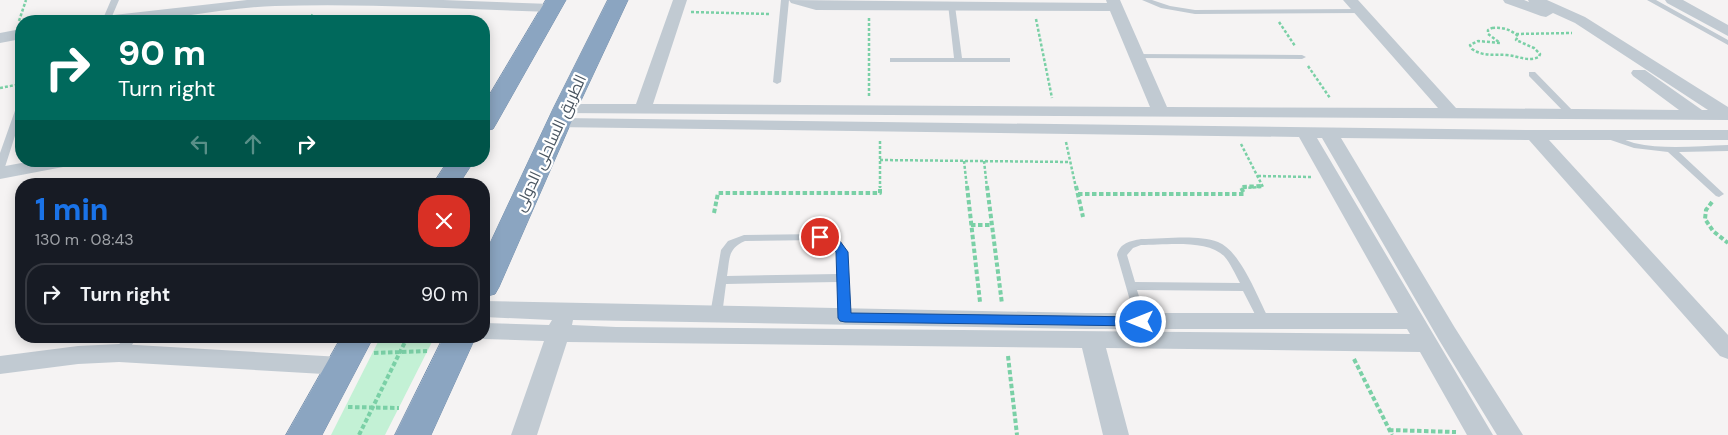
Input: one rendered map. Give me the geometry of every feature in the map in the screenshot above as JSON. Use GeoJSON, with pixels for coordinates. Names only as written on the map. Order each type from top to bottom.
{"type":"FeatureCollection","features":[{"type":"Feature","properties":{"kind":"highway","name":"الطريق الساحلى الدولى"},"geometry":{"type":"LineString","coordinates":[[490,274],[562,116],[618,0]]}},
{"type":"Feature","properties":{"kind":"highway"},"geometry":{"type":"LineString","coordinates":[[490,114],[551,8]]}},
{"type":"Feature","properties":{"kind":"highway"},"geometry":{"type":"LineString","coordinates":[[450,178],[457,167]]}},
{"type":"Feature","properties":{"kind":"highway"},"geometry":{"type":"LineString","coordinates":[[419,422],[457,343]]}},
{"type":"Feature","properties":{"kind":"highway"},"geometry":{"type":"LineString","coordinates":[[304,435],[349,352]]}},
{"type":"Feature","properties":{"kind":"street"},"geometry":{"type":"LineString","coordinates":[[796,0],[816,6],[1034,7],[1115,3],[1161,112]]}},
{"type":"Feature","properties":{"kind":"street"},"geometry":{"type":"LineString","coordinates":[[1510,0],[1552,15],[1583,33],[1698,115]]}},
{"type":"Feature","properties":{"kind":"street"},"geometry":{"type":"LineString","coordinates":[[1535,0],[1580,20],[1728,115]]}},
{"type":"Feature","properties":{"kind":"street"},"geometry":{"type":"LineString","coordinates":[[1672,0],[1728,31]]}},
{"type":"Feature","properties":{"kind":"street"},"geometry":{"type":"LineString","coordinates":[[1691,0],[1728,20]]}},
{"type":"Feature","properties":{"kind":"street"},"geometry":{"type":"LineString","coordinates":[[182,15],[243,5]]}},
{"type":"Feature","properties":{"kind":"street"},"geometry":{"type":"LineString","coordinates":[[157,15],[243,5],[287,8],[486,10],[551,8]]}},
{"type":"Feature","properties":{"kind":"street"},"geometry":{"type":"LineString","coordinates":[[1355,5],[1452,114]]}},
{"type":"Feature","properties":{"kind":"street"},"geometry":{"type":"LineString","coordinates":[[643,109],[678,6]]}},
{"type":"Feature","properties":{"kind":"street"},"geometry":{"type":"LineString","coordinates":[[0,44],[14,37]]}},
{"type":"Feature","properties":{"kind":"street"},"geometry":{"type":"LineString","coordinates":[[562,116],[643,109],[1728,115]]}},
{"type":"Feature","properties":{"kind":"street"},"geometry":{"type":"LineString","coordinates":[[562,116],[880,126],[1062,129],[1534,135],[1728,135]]}},
{"type":"Feature","properties":{"kind":"street"},"geometry":{"type":"LineString","coordinates":[[1306,132],[1480,434]]}},
{"type":"Feature","properties":{"kind":"street"},"geometry":{"type":"LineString","coordinates":[[1328,132],[1447,334],[1510,435]]}},
{"type":"Feature","properties":{"kind":"street"},"geometry":{"type":"LineString","coordinates":[[1534,135],[1724,341]]}},
{"type":"Feature","properties":{"kind":"street"},"geometry":{"type":"LineString","coordinates":[[0,173],[32,167]]}},
{"type":"Feature","properties":{"kind":"street"},"geometry":{"type":"LineString","coordinates":[[490,310],[562,323],[1006,330],[1141,322],[1415,321]]}},
{"type":"Feature","properties":{"kind":"street"},"geometry":{"type":"LineString","coordinates":[[490,330],[562,323],[716,315],[982,320],[1006,330],[1092,340],[1427,343]]}},
{"type":"Feature","properties":{"kind":"street"},"geometry":{"type":"LineString","coordinates":[[524,435],[562,323]]}},
{"type":"Feature","properties":{"kind":"street"},"geometry":{"type":"LineString","coordinates":[[1092,340],[1116,435]]}},
{"type":"Feature","properties":{"kind":"street"},"geometry":{"type":"LineString","coordinates":[[0,366],[70,356],[125,345],[349,352]]}},
{"type":"Feature","properties":{"kind":"lane"},"geometry":{"type":"LineString","coordinates":[[109,15],[115,0]]}},
{"type":"Feature","properties":{"kind":"lane"},"geometry":{"type":"LineString","coordinates":[[777,82],[785,0]]}},
{"type":"Feature","properties":{"kind":"lane"},"geometry":{"type":"LineString","coordinates":[[1146,0],[1175,10],[1195,12],[1355,5]]}},
{"type":"Feature","properties":{"kind":"lane"},"geometry":{"type":"LineString","coordinates":[[1651,0],[1728,44]]}},
{"type":"Feature","properties":{"kind":"lane"},"geometry":{"type":"LineString","coordinates":[[951,6],[958,60]]}},
{"type":"Feature","properties":{"kind":"lane"},"geometry":{"type":"LineString","coordinates":[[1138,56],[1302,56]]}},
{"type":"Feature","properties":{"kind":"lane"},"geometry":{"type":"LineString","coordinates":[[893,60],[1007,60]]}},
{"type":"Feature","properties":{"kind":"lane"},"geometry":{"type":"LineString","coordinates":[[1532,74],[1571,114]]}},
{"type":"Feature","properties":{"kind":"lane"},"geometry":{"type":"LineString","coordinates":[[0,167],[15,123]]}},
{"type":"Feature","properties":{"kind":"lane"},"geometry":{"type":"LineString","coordinates":[[1605,135],[1637,147],[1670,149],[1728,148]]}},
{"type":"Feature","properties":{"kind":"lane"},"geometry":{"type":"LineString","coordinates":[[1670,149],[1719,194]]}},
{"type":"Feature","properties":{"kind":"lane"},"geometry":{"type":"LineString","coordinates":[[716,315],[728,246],[737,240],[750,237],[820,237],[831,241],[842,252],[845,318]]}},
{"type":"Feature","properties":{"kind":"lane"},"geometry":{"type":"LineString","coordinates":[[1141,322],[1122,255],[1125,248],[1129,245],[1141,242],[1201,242],[1215,246],[1231,256],[1264,321]]}},
{"type":"Feature","properties":{"kind":"lane"},"geometry":{"type":"LineString","coordinates":[[721,280],[843,278]]}},
{"type":"Feature","properties":{"kind":"lane"},"geometry":{"type":"LineString","coordinates":[[1132,286],[1246,287]]}},
{"type":"Feature","properties":{"kind":"path"},"geometry":{"type":"LineString","coordinates":[[21,15],[26,0]]}},
{"type":"Feature","properties":{"kind":"path"},"geometry":{"type":"LineString","coordinates":[[678,6],[784,14]]}},
{"type":"Feature","properties":{"kind":"path"},"geometry":{"type":"LineString","coordinates":[[868,110],[870,6]]}},
{"type":"Feature","properties":{"kind":"path"},"geometry":{"type":"LineString","coordinates":[[1034,7],[1055,111]]}},
{"type":"Feature","properties":{"kind":"path"},"geometry":{"type":"LineString","coordinates":[[1516,34],[1518,38],[1516,40],[1538,50],[1539,57],[1530,60],[1504,54],[1490,56],[1479,53],[1470,47],[1471,43],[1478,41],[1500,43],[1488,34],[1488,30],[1492,28],[1502,28],[1516,34],[1583,33]]}},
{"type":"Feature","properties":{"kind":"path"},"geometry":{"type":"LineString","coordinates":[[0,88],[15,85]]}},
{"type":"Feature","properties":{"kind":"path"},"geometry":{"type":"LineString","coordinates":[[714,213],[718,193],[880,193],[880,126]]}},
{"type":"Feature","properties":{"kind":"path"},"geometry":{"type":"LineString","coordinates":[[1062,129],[1083,216]]}},
{"type":"Feature","properties":{"kind":"path"},"geometry":{"type":"LineString","coordinates":[[1078,194],[1244,194],[1241,187],[1263,187],[1235,131]]}},
{"type":"Feature","properties":{"kind":"path"},"geometry":{"type":"LineString","coordinates":[[880,160],[1070,162]]}},
{"type":"Feature","properties":{"kind":"path"},"geometry":{"type":"LineString","coordinates":[[964,161],[982,320]]}},
{"type":"Feature","properties":{"kind":"path"},"geometry":{"type":"LineString","coordinates":[[984,161],[1006,330],[1017,435]]}},
{"type":"Feature","properties":{"kind":"path"},"geometry":{"type":"LineString","coordinates":[[1258,176],[1332,177]]}},
{"type":"Feature","properties":{"kind":"path"},"geometry":{"type":"LineString","coordinates":[[1719,194],[1706,210],[1705,219],[1713,232],[1728,243]]}},
{"type":"Feature","properties":{"kind":"path"},"geometry":{"type":"LineString","coordinates":[[972,225],[992,225]]}},
{"type":"Feature","properties":{"kind":"path"},"geometry":{"type":"LineString","coordinates":[[1345,342],[1390,433],[1480,434]]}},
{"type":"Feature","properties":{"kind":"path"},"geometry":{"type":"LineString","coordinates":[[359,435],[404,343]]}},
{"type":"Feature","properties":{"kind":"path"},"geometry":{"type":"LineString","coordinates":[[349,352],[400,352],[457,343]]}},
{"type":"Feature","properties":{"kind":"path"},"geometry":{"type":"LineString","coordinates":[[320,406],[373,408],[419,422]]}},
{"type":"Feature","properties":{"kind":"green space"},"geometry":{"type":"Polygon","coordinates":[[[377,343],[431,343],[385,435],[331,435],[377,343]]]}},
{"type":"Feature","properties":{"kind":"route"},"geometry":{"type":"LineString","coordinates":[[820,237],[836,244],[842,252],[845,318],[1141,322]]}}]}
